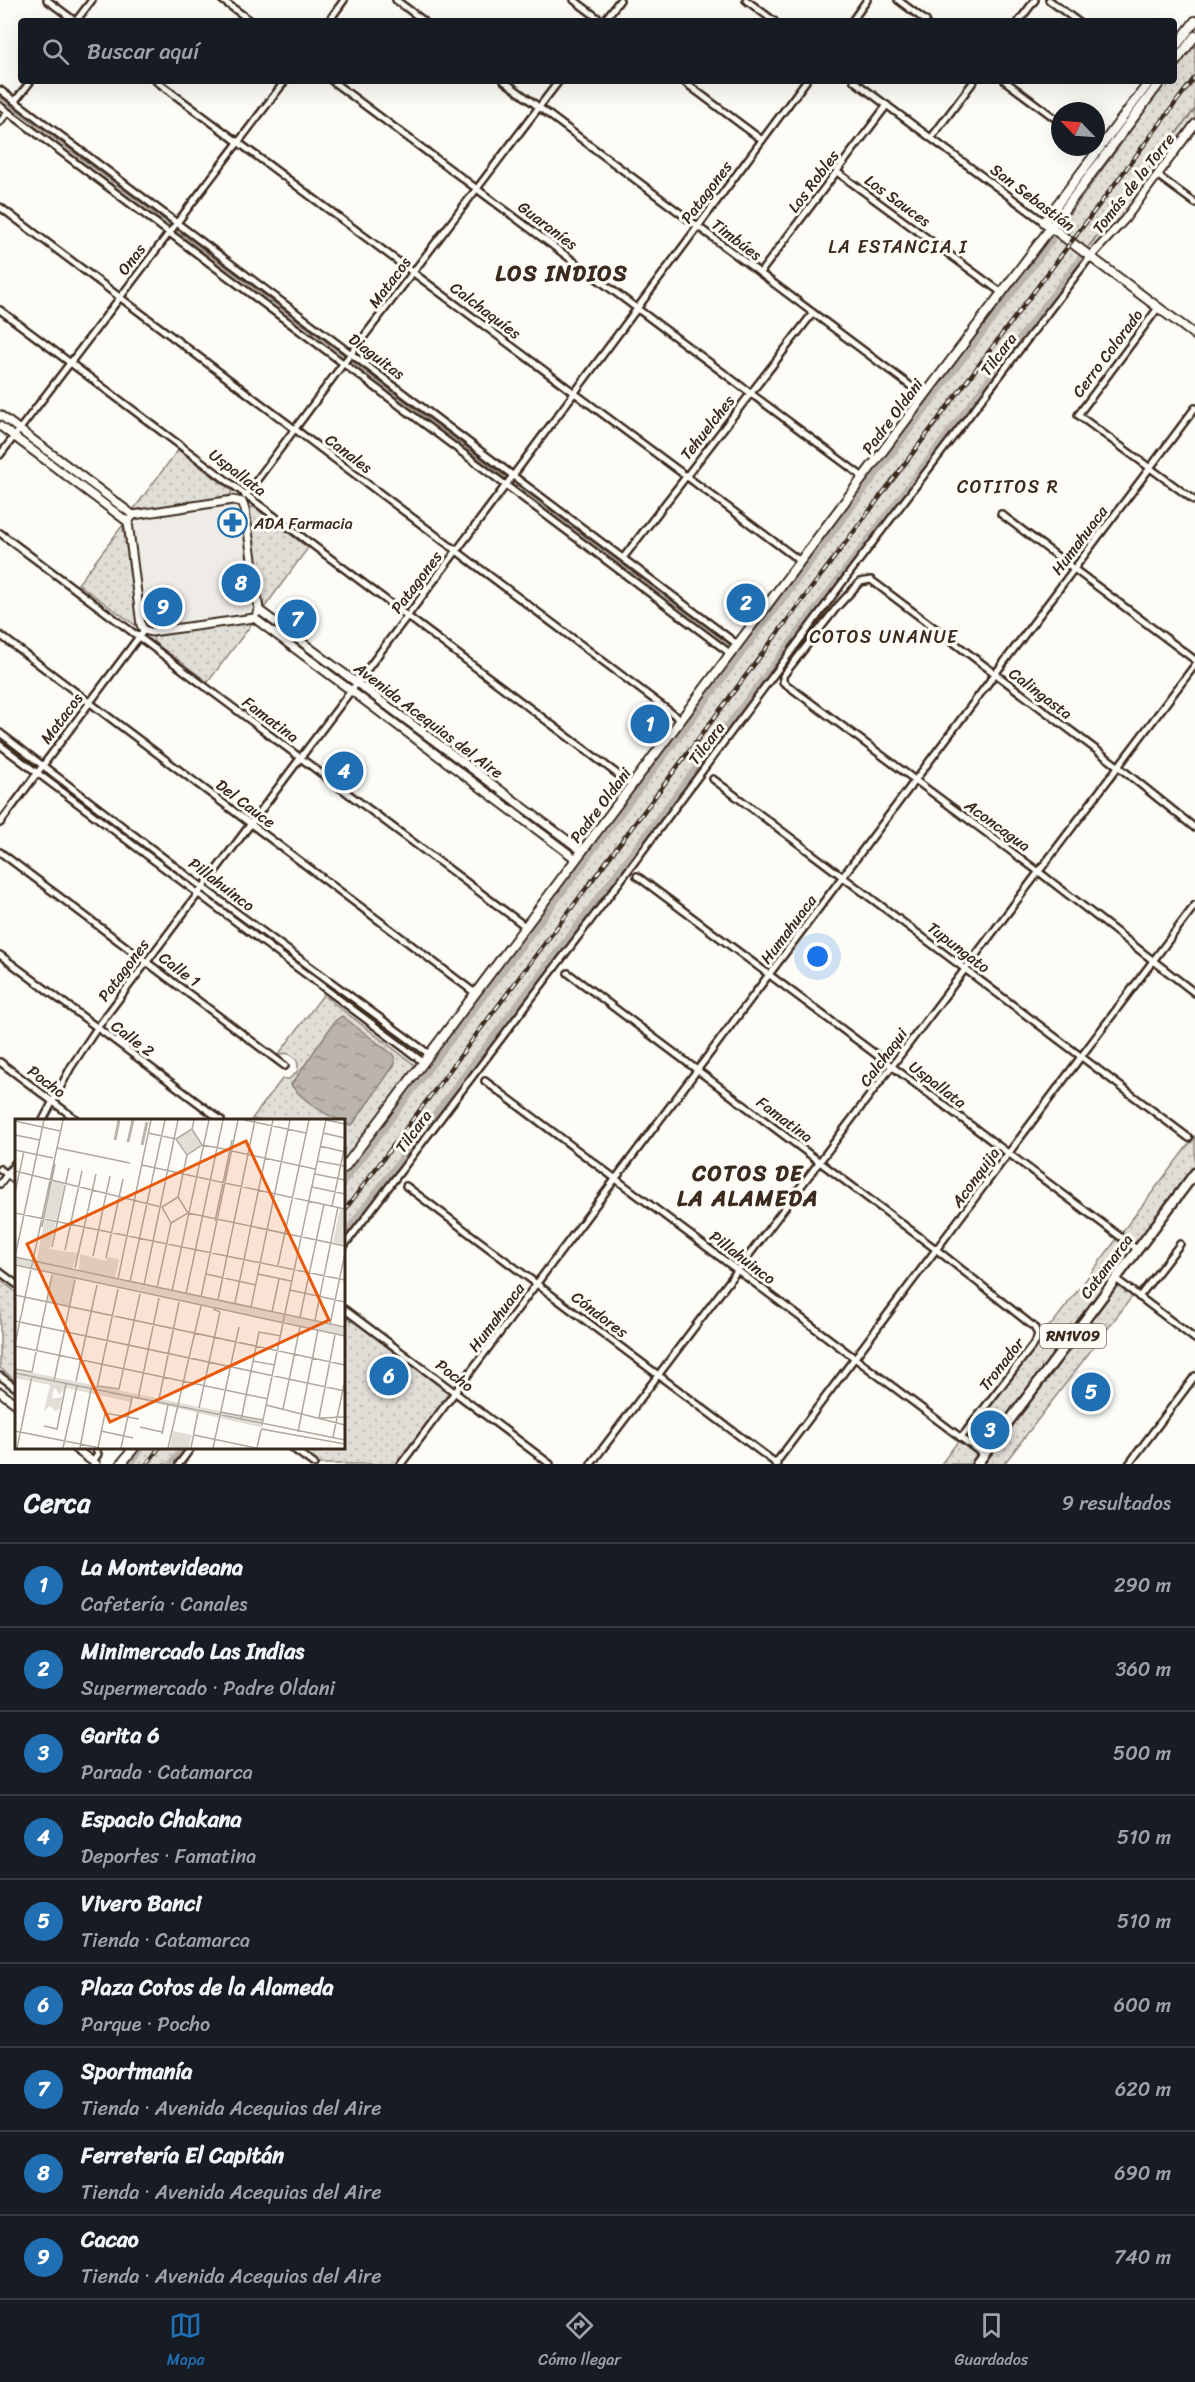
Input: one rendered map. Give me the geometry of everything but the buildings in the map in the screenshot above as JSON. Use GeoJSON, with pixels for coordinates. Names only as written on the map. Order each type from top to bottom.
{"type":"FeatureCollection","features":[{"type":"Feature","properties":{"kind":"main road"},"geometry":{"type":"LineString","coordinates":[[1177,45],[1195,21]]}},
{"type":"Feature","properties":{"kind":"main road"},"geometry":{"type":"LineString","coordinates":[[1177,60],[1195,36]]}},
{"type":"Feature","properties":{"kind":"main road"},"geometry":{"type":"LineString","coordinates":[[1105,137],[1148,84]]}},
{"type":"Feature","properties":{"kind":"main road","name":"Padre Oldani"},"geometry":{"type":"LineString","coordinates":[[345,1167],[1158,84]]}},
{"type":"Feature","properties":{"kind":"main road"},"geometry":{"type":"LineString","coordinates":[[1044,222],[1090,156]]}},
{"type":"Feature","properties":{"kind":"main road","name":"San Sebastián"},"geometry":{"type":"LineString","coordinates":[[1044,222],[1195,335]]}},
{"type":"Feature","properties":{"kind":"main road","name":"Catamarca"},"geometry":{"type":"LineString","coordinates":[[977,1464],[1195,1173]]}},
{"type":"Feature","properties":{"kind":"main road"},"geometry":{"type":"LineString","coordinates":[[121,1464],[133,1449]]}},
{"type":"Feature","properties":{"kind":"street"},"geometry":{"type":"LineString","coordinates":[[47,0],[72,18]]}},
{"type":"Feature","properties":{"kind":"street"},"geometry":{"type":"LineString","coordinates":[[78,18],[92,0]]}},
{"type":"Feature","properties":{"kind":"street"},"geometry":{"type":"LineString","coordinates":[[222,0],[246,18]]}},
{"type":"Feature","properties":{"kind":"street"},"geometry":{"type":"LineString","coordinates":[[331,18],[345,0]]}},
{"type":"Feature","properties":{"kind":"street"},"geometry":{"type":"LineString","coordinates":[[396,0],[420,18]]}},
{"type":"Feature","properties":{"kind":"street"},"geometry":{"type":"LineString","coordinates":[[574,0],[599,18]]}},
{"type":"Feature","properties":{"kind":"street"},"geometry":{"type":"LineString","coordinates":[[605,18],[620,0]]}},
{"type":"Feature","properties":{"kind":"street"},"geometry":{"type":"LineString","coordinates":[[746,0],[770,18]]}},
{"type":"Feature","properties":{"kind":"street"},"geometry":{"type":"LineString","coordinates":[[854,18],[867,0]]}},
{"type":"Feature","properties":{"kind":"street"},"geometry":{"type":"LineString","coordinates":[[898,0],[922,18]]}},
{"type":"Feature","properties":{"kind":"street"},"geometry":{"type":"LineString","coordinates":[[1021,18],[1035,0]]}},
{"type":"Feature","properties":{"kind":"street"},"geometry":{"type":"LineString","coordinates":[[1049,0],[1073,18]]}},
{"type":"Feature","properties":{"kind":"street"},"geometry":{"type":"LineString","coordinates":[[15,101],[29,84]]}},
{"type":"Feature","properties":{"kind":"street","name":"Calchaquíes"},"geometry":{"type":"LineString","coordinates":[[160,84],[800,561]]}},
{"type":"Feature","properties":{"kind":"street","name":"Onas"},"geometry":{"type":"LineString","coordinates":[[0,455],[283,84]]}},
{"type":"Feature","properties":{"kind":"street","name":"Guaraníes"},"geometry":{"type":"LineString","coordinates":[[336,84],[863,477]]}},
{"type":"Feature","properties":{"kind":"street","name":"Timbúes"},"geometry":{"type":"LineString","coordinates":[[508,84],[924,396]]}},
{"type":"Feature","properties":{"kind":"street","name":"Matacos"},"geometry":{"type":"LineString","coordinates":[[244,498],[557,84]]}},
{"type":"Feature","properties":{"kind":"street"},"geometry":{"type":"LineString","coordinates":[[687,84],[762,140]]}},
{"type":"Feature","properties":{"kind":"street","name":"Patagones"},"geometry":{"type":"LineString","coordinates":[[44,1119],[71,1067],[97,1028],[513,476],[804,84]]}},
{"type":"Feature","properties":{"kind":"street","name":"San Sebastián"},"geometry":{"type":"LineString","coordinates":[[858,84],[1044,222]]}},
{"type":"Feature","properties":{"kind":"street"},"geometry":{"type":"LineString","coordinates":[[931,138],[972,84]]}},
{"type":"Feature","properties":{"kind":"street"},"geometry":{"type":"LineString","coordinates":[[1009,84],[1051,115]]}},
{"type":"Feature","properties":{"kind":"street","name":"Diaguitas"},"geometry":{"type":"LineString","coordinates":[[0,90],[737,644]]}},
{"type":"Feature","properties":{"kind":"street","name":"Los Robles"},"geometry":{"type":"LineString","coordinates":[[760,273],[887,105]]}},
{"type":"Feature","properties":{"kind":"street","name":"Diaguitas"},"geometry":{"type":"LineString","coordinates":[[0,106],[730,654]]}},
{"type":"Feature","properties":{"kind":"street"},"geometry":{"type":"LineString","coordinates":[[0,122],[8,112]]}},
{"type":"Feature","properties":{"kind":"street","name":"Tomás de la Torre"},"geometry":{"type":"LineString","coordinates":[[1090,257],[1125,219],[1195,124]]}},
{"type":"Feature","properties":{"kind":"street","name":"Los Sauces"},"geometry":{"type":"LineString","coordinates":[[837,172],[1002,293]]}},
{"type":"Feature","properties":{"kind":"street"},"geometry":{"type":"LineString","coordinates":[[1157,175],[1195,203]]}},
{"type":"Feature","properties":{"kind":"street","name":"Canales"},"geometry":{"type":"LineString","coordinates":[[0,207],[681,720]]}},
{"type":"Feature","properties":{"kind":"street","name":"Tilcara"},"geometry":{"type":"LineString","coordinates":[[345,1245],[1090,257]]}},
{"type":"Feature","properties":{"kind":"street","name":"Cerro Colorado"},"geometry":{"type":"LineString","coordinates":[[1150,468],[1078,415],[1158,308]]}},
{"type":"Feature","properties":{"kind":"street","name":"Uspallata"},"geometry":{"type":"LineString","coordinates":[[0,310],[244,498],[407,616],[632,785]]}},
{"type":"Feature","properties":{"kind":"street","name":"Tehuelches"},"geometry":{"type":"LineString","coordinates":[[623,558],[813,313]]}},
{"type":"Feature","properties":{"kind":"street","name":"Humahuaca"},"geometry":{"type":"LineString","coordinates":[[401,1464],[1195,408]]}},
{"type":"Feature","properties":{"kind":"street"},"geometry":{"type":"LineString","coordinates":[[0,415],[133,515],[244,498],[259,610],[254,618],[151,632],[144,630],[141,625],[128,522],[133,515]]}},
{"type":"Feature","properties":{"kind":"street"},"geometry":{"type":"LineString","coordinates":[[0,426],[128,522]]}},
{"type":"Feature","properties":{"kind":"street"},"geometry":{"type":"LineString","coordinates":[[1150,468],[1195,501]]}},
{"type":"Feature","properties":{"kind":"street"},"geometry":{"type":"LineString","coordinates":[[1001,514],[1195,660]]}},
{"type":"Feature","properties":{"kind":"street","name":"Famatina"},"geometry":{"type":"LineString","coordinates":[[0,533],[525,926]]}},
{"type":"Feature","properties":{"kind":"street","name":"Calingasta"},"geometry":{"type":"LineString","coordinates":[[783,682],[786,670],[837,607],[860,582],[871,580],[1119,767],[1195,828]]}},
{"type":"Feature","properties":{"kind":"street","name":"Avenida Acequias del Aire"},"geometry":{"type":"LineString","coordinates":[[259,610],[582,851]]}},
{"type":"Feature","properties":{"kind":"street","name":"Avenida Acequias del Aire"},"geometry":{"type":"LineString","coordinates":[[254,618],[576,859]]}},
{"type":"Feature","properties":{"kind":"street","name":"Matacos"},"geometry":{"type":"LineString","coordinates":[[0,823],[144,630]]}},
{"type":"Feature","properties":{"kind":"street","name":"Del Cauce"},"geometry":{"type":"LineString","coordinates":[[0,634],[475,993]]}},
{"type":"Feature","properties":{"kind":"street","name":"Calchaqui"},"geometry":{"type":"LineString","coordinates":[[591,1464],[1195,665]]}},
{"type":"Feature","properties":{"kind":"street","name":"Aconcagua"},"geometry":{"type":"LineString","coordinates":[[783,682],[1039,872],[1195,993]]}},
{"type":"Feature","properties":{"kind":"street","name":"Pillahuinco"},"geometry":{"type":"LineString","coordinates":[[0,733],[202,887],[429,1054]]}},
{"type":"Feature","properties":{"kind":"street","name":"Pillahuinco"},"geometry":{"type":"LineString","coordinates":[[0,745],[423,1062]]}},
{"type":"Feature","properties":{"kind":"street","name":"Tupungato"},"geometry":{"type":"LineString","coordinates":[[713,778],[1189,1138]]}},
{"type":"Feature","properties":{"kind":"street","name":"Calle 1"},"geometry":{"type":"LineString","coordinates":[[0,852],[285,1066]]}},
{"type":"Feature","properties":{"kind":"street","name":"Uspallata"},"geometry":{"type":"LineString","coordinates":[[637,876],[1137,1250]]}},
{"type":"Feature","properties":{"kind":"street","name":"Aconquija"},"geometry":{"type":"LineString","coordinates":[[776,1464],[1195,905]]}},
{"type":"Feature","properties":{"kind":"street","name":"Calle 2"},"geometry":{"type":"LineString","coordinates":[[0,955],[220,1119]]}},
{"type":"Feature","properties":{"kind":"street","name":"Famatina"},"geometry":{"type":"LineString","coordinates":[[568,973],[1029,1320],[1038,1334]]}},
{"type":"Feature","properties":{"kind":"street","name":"Pocho"},"geometry":{"type":"LineString","coordinates":[[0,1062],[76,1119]]}},
{"type":"Feature","properties":{"kind":"street","name":"Pillahuinco"},"geometry":{"type":"LineString","coordinates":[[485,1081],[984,1455]]}},
{"type":"Feature","properties":{"kind":"street"},"geometry":{"type":"LineString","coordinates":[[0,1184],[15,1163]]}},
{"type":"Feature","properties":{"kind":"street"},"geometry":{"type":"LineString","coordinates":[[0,1169],[15,1180]]}},
{"type":"Feature","properties":{"kind":"street","name":"Cóndores"},"geometry":{"type":"LineString","coordinates":[[406,1186],[776,1464]]}},
{"type":"Feature","properties":{"kind":"street"},"geometry":{"type":"LineString","coordinates":[[1139,1297],[1180,1244]]}},
{"type":"Feature","properties":{"kind":"street"},"geometry":{"type":"LineString","coordinates":[[0,1272],[15,1283]]}},
{"type":"Feature","properties":{"kind":"street"},"geometry":{"type":"LineString","coordinates":[[1116,1279],[1195,1339]]}},
{"type":"Feature","properties":{"kind":"street","name":"Pocho"},"geometry":{"type":"LineString","coordinates":[[345,1310],[550,1464]]}},
{"type":"Feature","properties":{"kind":"street","name":"Tronador"},"geometry":{"type":"LineString","coordinates":[[961,1438],[1036,1341],[1038,1334]]}},
{"type":"Feature","properties":{"kind":"street"},"geometry":{"type":"LineString","coordinates":[[0,1376],[15,1387]]}},
{"type":"Feature","properties":{"kind":"street"},"geometry":{"type":"LineString","coordinates":[[1129,1464],[1195,1376]]}},
{"type":"Feature","properties":{"kind":"street"},"geometry":{"type":"LineString","coordinates":[[0,1392],[15,1403]]}},
{"type":"Feature","properties":{"kind":"street"},"geometry":{"type":"LineString","coordinates":[[75,1449],[95,1463],[98,1454],[96,1449]]}},
{"type":"Feature","properties":{"kind":"street"},"geometry":{"type":"LineString","coordinates":[[179,1464],[190,1449]]}},
{"type":"Feature","properties":{"kind":"street"},"geometry":{"type":"LineString","coordinates":[[293,1449],[314,1464]]}},
{"type":"Feature","properties":{"kind":"shaded area"},"geometry":{"type":"Polygon","coordinates":[[[1195,36],[1195,124],[1125,219],[1083,263],[345,1245],[345,1167],[1159,84],[1177,84],[1177,60],[1195,36]]]}},
{"type":"Feature","properties":{"kind":"shaded area"},"geometry":{"type":"Polygon","coordinates":[[[0,92],[171,221],[170,225],[166,225],[0,101],[0,92]]]}},
{"type":"Feature","properties":{"kind":"shaded area"},"geometry":{"type":"Polygon","coordinates":[[[178,227],[346,353],[346,357],[341,357],[176,232],[175,229],[178,227]]]}},
{"type":"Feature","properties":{"kind":"shaded area"},"geometry":{"type":"Polygon","coordinates":[[[353,358],[507,474],[507,477],[502,478],[351,364],[350,361],[353,358]]]}},
{"type":"Feature","properties":{"kind":"shaded area"},"geometry":{"type":"Polygon","coordinates":[[[178,450],[232,491],[230,497],[133,510],[178,450]]]}},
{"type":"Feature","properties":{"kind":"shaded area"},"geometry":{"type":"Polygon","coordinates":[[[515,480],[730,642],[731,646],[727,647],[512,485],[515,480]]]}},
{"type":"Feature","properties":{"kind":"shaded area"},"geometry":{"type":"Polygon","coordinates":[[[231,503],[239,505],[242,510],[255,609],[247,615],[156,628],[149,627],[144,620],[131,523],[135,517],[231,503]]]}},
{"type":"Feature","properties":{"kind":"shaded area"},"geometry":{"type":"Polygon","coordinates":[[[254,507],[308,548],[264,608],[249,511],[254,507]]]}},
{"type":"Feature","properties":{"kind":"shaded area"},"geometry":{"type":"Polygon","coordinates":[[[123,525],[137,622],[135,625],[78,584],[123,525]]]}},
{"type":"Feature","properties":{"kind":"shaded area"},"geometry":{"type":"Polygon","coordinates":[[[254,621],[208,682],[154,642],[153,638],[156,635],[254,621]]]}},
{"type":"Feature","properties":{"kind":"shaded area"},"geometry":{"type":"Polygon","coordinates":[[[362,691],[568,846],[565,847],[361,694],[362,691]]]}},
{"type":"Feature","properties":{"kind":"shaded area"},"geometry":{"type":"Polygon","coordinates":[[[647,703],[661,714],[640,741],[626,730],[647,703]]]}},
{"type":"Feature","properties":{"kind":"shaded area"},"geometry":{"type":"Polygon","coordinates":[[[323,995],[416,1066],[345,1161],[345,1119],[252,1119],[282,1079],[289,1079],[297,1072],[298,1063],[294,1057],[287,1054],[278,1055],[323,995]]]}},
{"type":"Feature","properties":{"kind":"shaded area"},"geometry":{"type":"Polygon","coordinates":[[[1195,1136],[1195,1173],[1116,1279],[1135,1293],[1004,1464],[941,1464],[1038,1334],[1053,1323],[1195,1136]]]}},
{"type":"Feature","properties":{"kind":"shaded area"},"geometry":{"type":"Polygon","coordinates":[[[0,1280],[15,1291],[15,1380],[0,1368],[0,1280]]]}},
{"type":"Feature","properties":{"kind":"shaded area"},"geometry":{"type":"Polygon","coordinates":[[[345,1310],[456,1393],[401,1464],[314,1464],[293,1449],[345,1449],[345,1310]]]}},
{"type":"Feature","properties":{"kind":"shaded area"},"geometry":{"type":"Polygon","coordinates":[[[133,1449],[190,1449],[179,1464],[121,1464],[133,1449]]]}},
{"type":"Feature","properties":{"kind":"water"},"geometry":{"type":"Polygon","coordinates":[[[342,1016],[395,1056],[395,1064],[353,1124],[345,1126],[345,1119],[338,1119],[315,1107],[291,1085],[335,1021],[342,1016]]]}},
{"type":"Feature","properties":{"kind":"waterway"},"geometry":{"type":"LineString","coordinates":[[1177,67],[1195,44]]}},
{"type":"Feature","properties":{"kind":"waterway"},"geometry":{"type":"LineString","coordinates":[[1065,220],[1164,85]]}},
{"type":"Feature","properties":{"kind":"waterway"},"geometry":{"type":"LineString","coordinates":[[0,97],[168,223]]}},
{"type":"Feature","properties":{"kind":"waterway"},"geometry":{"type":"LineString","coordinates":[[1089,246],[1195,109]]}},
{"type":"Feature","properties":{"kind":"waterway"},"geometry":{"type":"LineString","coordinates":[[177,230],[344,355]]}},
{"type":"Feature","properties":{"kind":"waterway"},"geometry":{"type":"LineString","coordinates":[[745,649],[1052,240]]}},
{"type":"Feature","properties":{"kind":"waterway"},"geometry":{"type":"LineString","coordinates":[[345,1234],[1082,256]]}},
{"type":"Feature","properties":{"kind":"waterway"},"geometry":{"type":"LineString","coordinates":[[353,362],[504,476]]}},
{"type":"Feature","properties":{"kind":"waterway"},"geometry":{"type":"LineString","coordinates":[[514,483],[729,644]]}},
{"type":"Feature","properties":{"kind":"waterway"},"geometry":{"type":"LineString","coordinates":[[587,858],[742,653]]}},
{"type":"Feature","properties":{"kind":"waterway"},"geometry":{"type":"LineString","coordinates":[[345,1180],[585,862]]}},
{"type":"Feature","properties":{"kind":"waterway"},"geometry":{"type":"LineString","coordinates":[[130,1464],[141,1449]]}},
{"type":"Feature","properties":{"kind":"waterway"},"geometry":{"type":"LineString","coordinates":[[171,1464],[182,1449]]}},
{"type":"Feature","properties":{"kind":"railway"},"geometry":{"type":"LineString","coordinates":[[345,1210],[1195,77]]}},
{"type":"Feature","properties":{"kind":"railway"},"geometry":{"type":"LineString","coordinates":[[147,1464],[158,1449]]}},
{"type":"Feature","properties":{"kind":"place","name":"ADA Farmacia"},"geometry":{"type":"Point","coordinates":[233,523]}},
{"type":"Feature","properties":{"kind":"place","name":"Ferretería El Capitán"},"geometry":{"type":"Point","coordinates":[241,583]}},
{"type":"Feature","properties":{"kind":"place","name":"Minimercado Las Indias"},"geometry":{"type":"Point","coordinates":[746,603]}},
{"type":"Feature","properties":{"kind":"place","name":"Cacao"},"geometry":{"type":"Point","coordinates":[163,607]}},
{"type":"Feature","properties":{"kind":"place","name":"Sportmanía"},"geometry":{"type":"Point","coordinates":[297,619]}},
{"type":"Feature","properties":{"kind":"place","name":"La Montevideana"},"geometry":{"type":"Point","coordinates":[650,724]}},
{"type":"Feature","properties":{"kind":"place","name":"Espacio Chakana"},"geometry":{"type":"Point","coordinates":[344,771]}},
{"type":"Feature","properties":{"kind":"place","name":"Plaza Cotos de la Alameda"},"geometry":{"type":"Point","coordinates":[389,1376]}},
{"type":"Feature","properties":{"kind":"place","name":"Vivero Banci"},"geometry":{"type":"Point","coordinates":[1091,1392]}},
{"type":"Feature","properties":{"kind":"place","name":"Garita 6"},"geometry":{"type":"Point","coordinates":[990,1430]}},
{"type":"Feature","properties":{"kind":"district","name":"LA ESTANCIA I"},"geometry":{"type":"Point","coordinates":[898,247]}},
{"type":"Feature","properties":{"kind":"district","name":"LOS INDIOS"},"geometry":{"type":"Point","coordinates":[562,273]}},
{"type":"Feature","properties":{"kind":"district","name":"COTITOS R"},"geometry":{"type":"Point","coordinates":[1008,487]}},
{"type":"Feature","properties":{"kind":"district","name":"COTOS UNANUE"},"geometry":{"type":"Point","coordinates":[884,637]}},
{"type":"Feature","properties":{"kind":"district","name":"COTOS DE LA ALAMEDA"},"geometry":{"type":"Point","coordinates":[748,1186]}}]}
